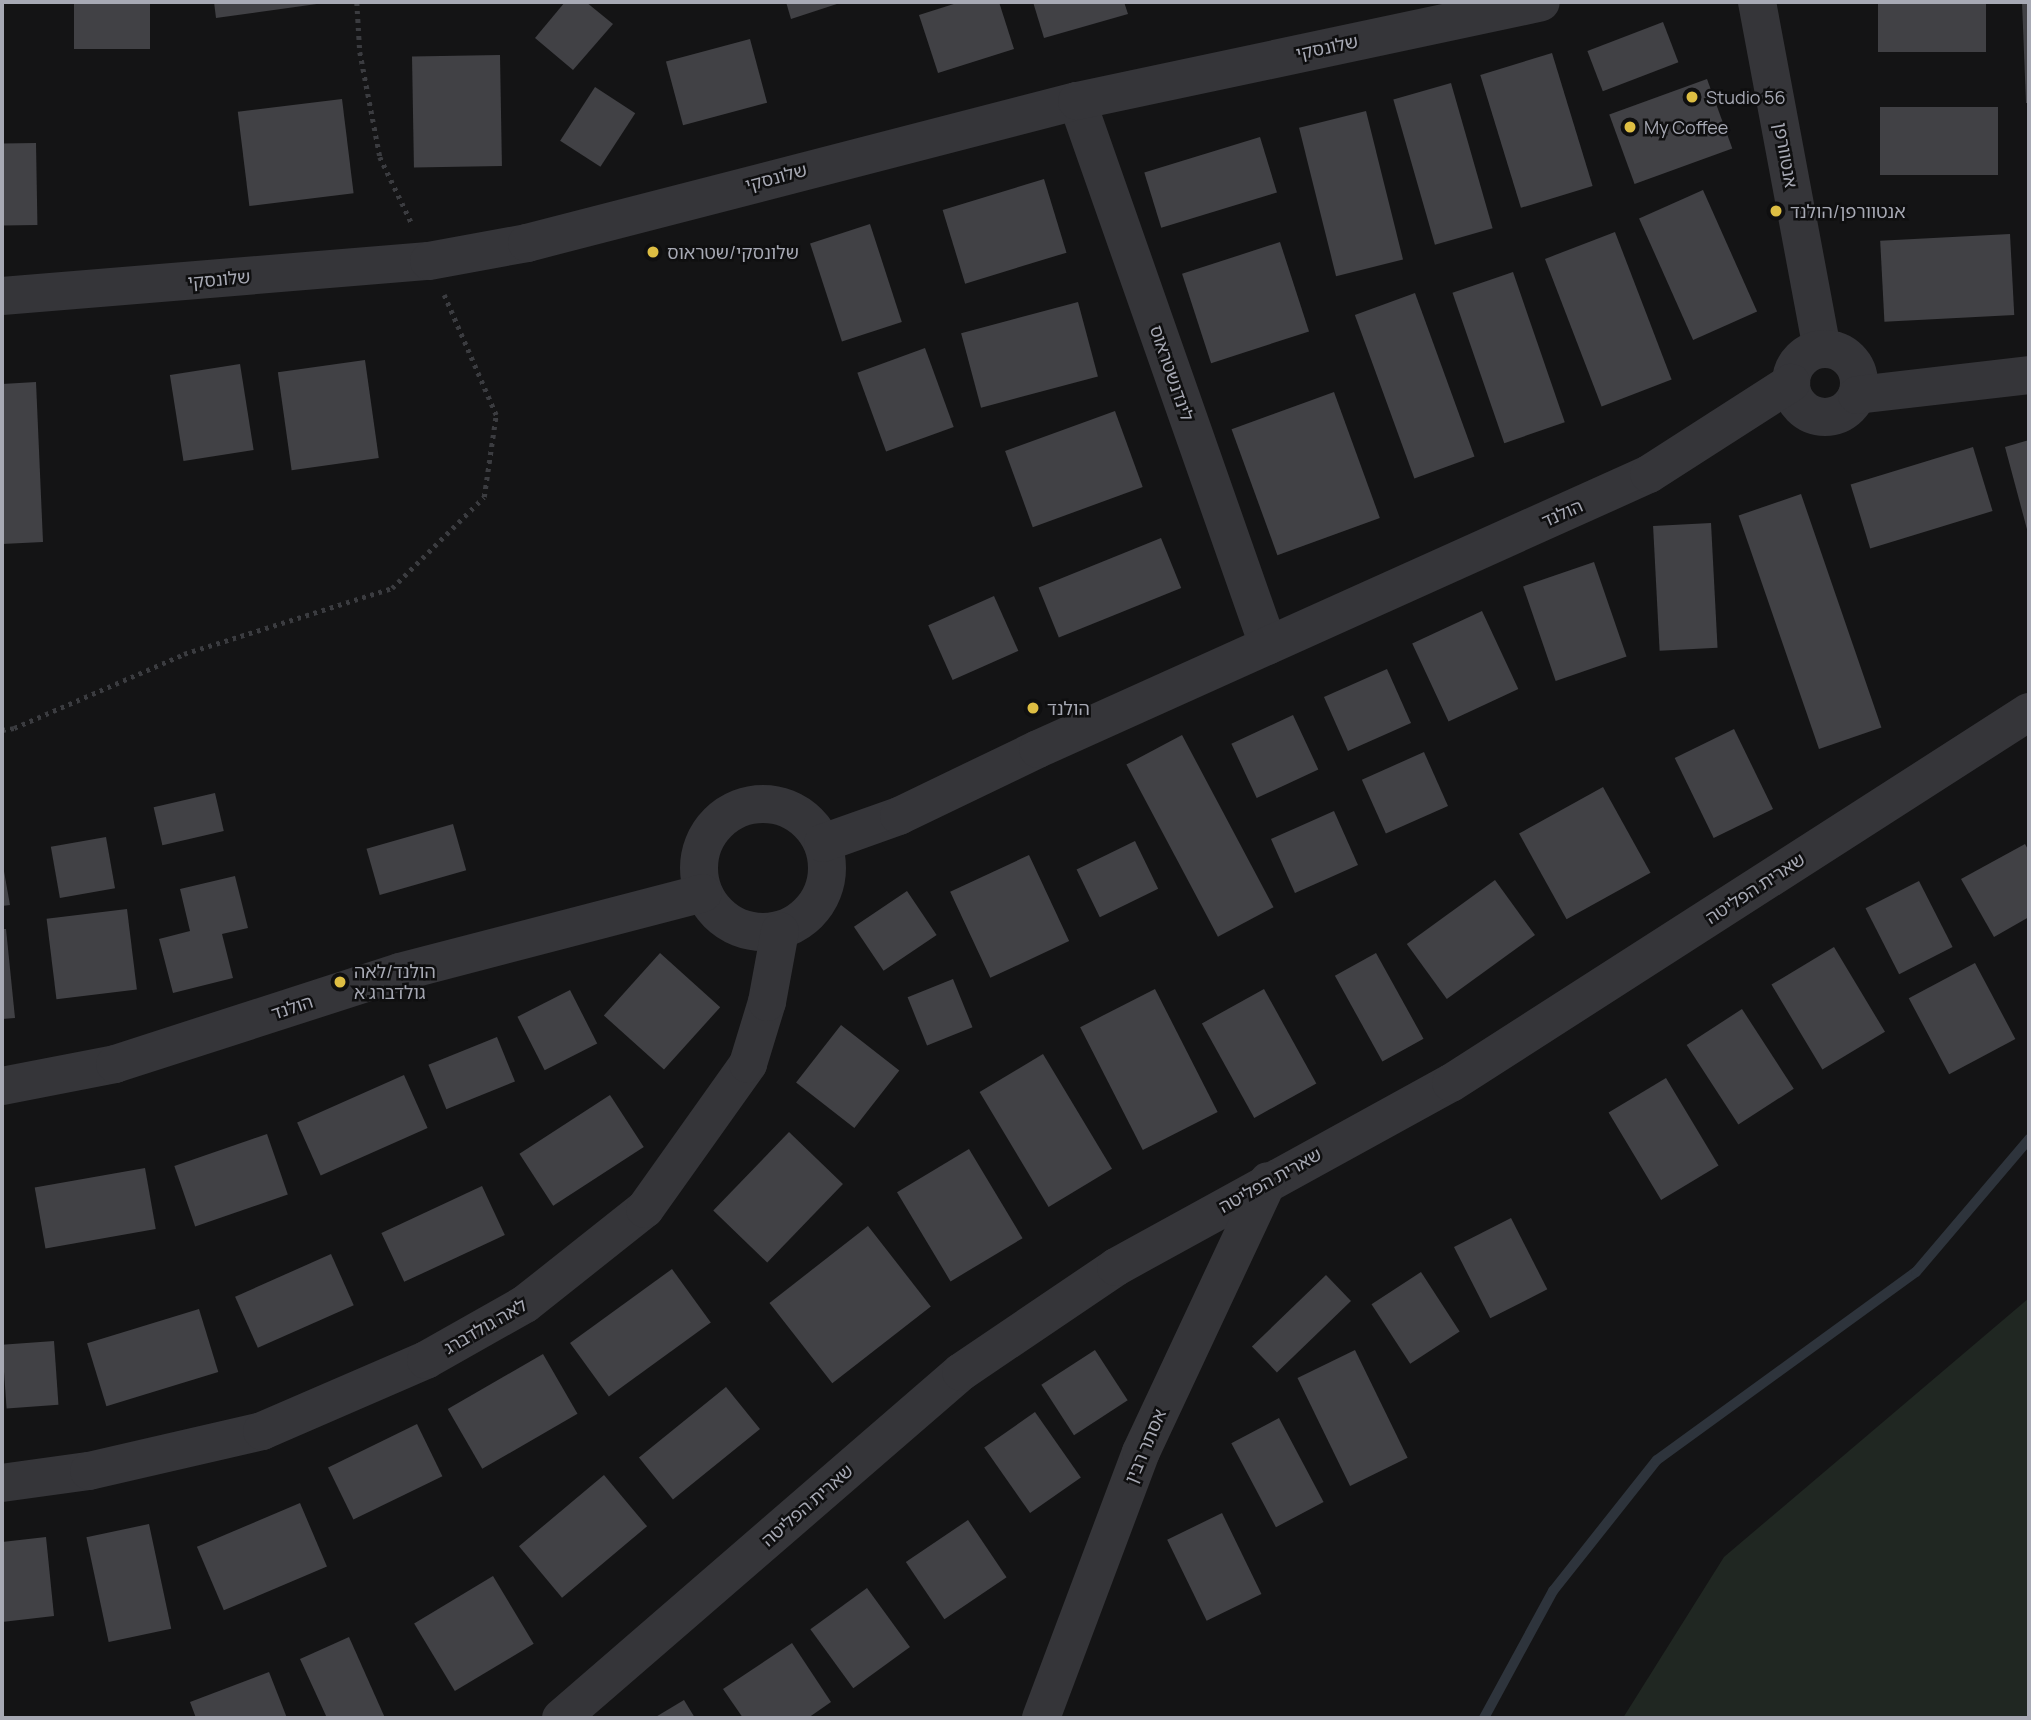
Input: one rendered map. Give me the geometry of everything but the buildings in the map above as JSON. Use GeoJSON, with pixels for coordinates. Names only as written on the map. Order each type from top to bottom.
{"type":"FeatureCollection","features":[{"type":"Feature","properties":{"kind":"street","name":"שלונסקי"},"geometry":{"type":"LineString","coordinates":[[2,296],[429,261],[527,243],[1077,101],[1541,2]]}},
{"type":"Feature","properties":{"kind":"street","name":"אנטוורפן"},"geometry":{"type":"LineString","coordinates":[[1757,2],[1822,349]]}},
{"type":"Feature","properties":{"kind":"street","name":"לינדנשטראוס"},"geometry":{"type":"LineString","coordinates":[[1077,101],[1268,645]]}},
{"type":"Feature","properties":{"kind":"street"},"geometry":{"type":"LineString","coordinates":[[1857,395],[1858,372],[1852,362],[1833,350],[1812,351],[1796,364],[1791,383],[1799,405],[1819,416],[1841,412],[1857,395],[2029,375]]}},
{"type":"Feature","properties":{"kind":"street","name":"הולנד"},"geometry":{"type":"LineString","coordinates":[[824,843],[899,816],[1268,645],[1649,474],[1791,383]]}},
{"type":"Feature","properties":{"kind":"street","name":"שארית הפליטה"},"geometry":{"type":"LineString","coordinates":[[561,1718],[961,1372],[1116,1267],[1268,1181],[1451,1083],[2029,712]]}},
{"type":"Feature","properties":{"kind":"street"},"geometry":{"type":"LineString","coordinates":[[763,803],[791,809],[810,822],[824,843],[828,868],[822,896],[809,915],[780,931],[763,933],[744,930],[724,920],[703,893],[698,868],[704,841],[717,823],[736,809],[763,803]]}},
{"type":"Feature","properties":{"kind":"street","name":"הולנד"},"geometry":{"type":"LineString","coordinates":[[2,1086],[115,1064],[400,972],[703,893]]}},
{"type":"Feature","properties":{"kind":"street","name":"לאה גולדברג"},"geometry":{"type":"LineString","coordinates":[[2,1482],[89,1471],[262,1431],[426,1360],[525,1304],[645,1209],[748,1064],[767,1002],[780,931]]}},
{"type":"Feature","properties":{"kind":"street","name":"אסתר רבין"},"geometry":{"type":"LineString","coordinates":[[1041,1718],[1140,1452],[1268,1181]]}},
{"type":"Feature","properties":{"kind":"path"},"geometry":{"type":"LineString","coordinates":[[2,730],[14,728],[184,654],[392,588],[484,497],[496,415],[380,157],[360,52],[357,2]]}},
{"type":"Feature","properties":{"kind":"shaded area"},"geometry":{"type":"Polygon","coordinates":[[[2029,1298],[2029,1718],[1623,1718],[1724,1557],[2029,1298]]]}},
{"type":"Feature","properties":{"kind":"waterway"},"geometry":{"type":"LineString","coordinates":[[1484,1718],[1553,1591],[1657,1460],[1916,1272],[2029,1139]]}},
{"type":"Feature","properties":{"kind":"place","name":"Studio 56"},"geometry":{"type":"Point","coordinates":[1692,97]}},
{"type":"Feature","properties":{"kind":"place","name":"My Coffee"},"geometry":{"type":"Point","coordinates":[1630,127]}},
{"type":"Feature","properties":{"kind":"place","name":"אנטוורפן/הולנד"},"geometry":{"type":"Point","coordinates":[1776,211]}},
{"type":"Feature","properties":{"kind":"place","name":"שלונסקי/שטראוס"},"geometry":{"type":"Point","coordinates":[653,252]}},
{"type":"Feature","properties":{"kind":"place","name":"הולנד"},"geometry":{"type":"Point","coordinates":[1033,708]}},
{"type":"Feature","properties":{"kind":"place","name":"הולנד/לאה גולדברג א"},"geometry":{"type":"Point","coordinates":[340,982]}}]}
